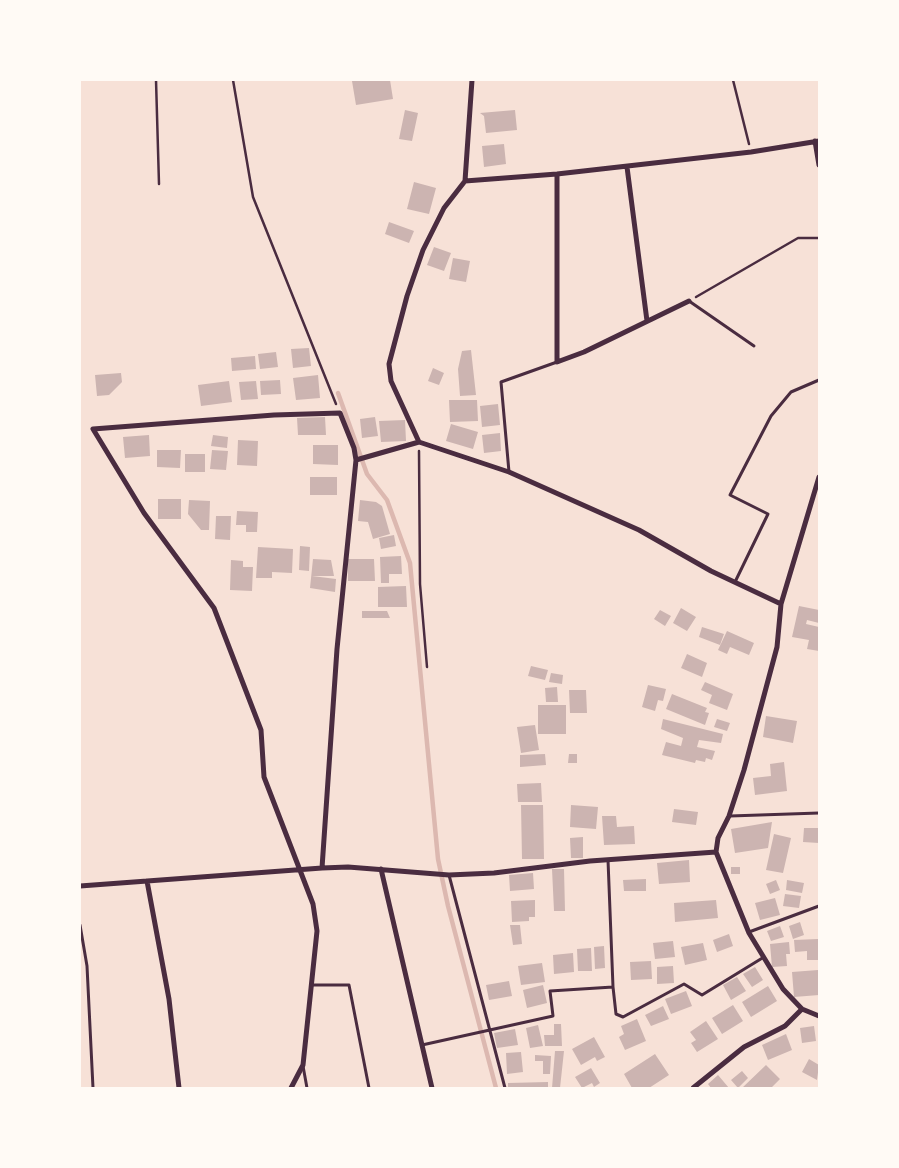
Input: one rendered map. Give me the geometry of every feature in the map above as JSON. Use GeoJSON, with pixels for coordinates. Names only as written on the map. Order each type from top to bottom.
{"type":"FeatureCollection","features":[{"type":"Feature","properties":{"kind":"street"},"geometry":{"type":"LineString","coordinates":[[419,442],[391,381],[389,364],[407,296],[423,250],[444,208],[466,182],[472,80]]}},
{"type":"Feature","properties":{"kind":"street"},"geometry":{"type":"LineString","coordinates":[[466,182],[557,174],[751,152],[817,141],[819,165]]}},
{"type":"Feature","properties":{"kind":"street"},"geometry":{"type":"LineString","coordinates":[[627,166],[647,321]]}},
{"type":"Feature","properties":{"kind":"street"},"geometry":{"type":"LineString","coordinates":[[557,174],[556,362],[584,352],[689,301]]}},
{"type":"Feature","properties":{"kind":"street"},"geometry":{"type":"LineString","coordinates":[[290,1088],[303,1065],[316,931],[313,904],[264,777],[261,730],[214,608],[144,513],[93,429],[274,415],[340,413],[354,448],[356,460],[337,649],[322,868]]}},
{"type":"Feature","properties":{"kind":"street"},"geometry":{"type":"LineString","coordinates":[[356,460],[419,442],[509,472],[639,530],[735,583],[781,604]]}},
{"type":"Feature","properties":{"kind":"street"},"geometry":{"type":"LineString","coordinates":[[819,477],[781,604],[777,648],[744,770],[729,816],[718,838],[716,852],[749,933],[784,989],[802,1008],[819,1016]]}},
{"type":"Feature","properties":{"kind":"street"},"geometry":{"type":"LineString","coordinates":[[80,886],[322,868],[381,869],[449,875],[494,873],[608,860],[716,852]]}},
{"type":"Feature","properties":{"kind":"street"},"geometry":{"type":"LineString","coordinates":[[381,869],[432,1088]]}},
{"type":"Feature","properties":{"kind":"street"},"geometry":{"type":"LineString","coordinates":[[147,881],[168,999],[178,1088]]}},
{"type":"Feature","properties":{"kind":"street"},"geometry":{"type":"LineString","coordinates":[[693,1088],[744,1046],[785,1026],[802,1008]]}},
{"type":"Feature","properties":{"kind":"lane"},"geometry":{"type":"LineString","coordinates":[[689,301],[754,346]]}},
{"type":"Feature","properties":{"kind":"lane"},"geometry":{"type":"LineString","coordinates":[[509,472],[502,382],[556,362]]}},
{"type":"Feature","properties":{"kind":"lane"},"geometry":{"type":"LineString","coordinates":[[735,583],[768,514],[730,495],[771,416],[791,392],[819,380]]}},
{"type":"Feature","properties":{"kind":"lane"},"geometry":{"type":"LineString","coordinates":[[729,816],[819,813]]}},
{"type":"Feature","properties":{"kind":"lane"},"geometry":{"type":"LineString","coordinates":[[608,860],[613,987],[616,1014],[623,1017],[684,984],[702,994],[764,957]]}},
{"type":"Feature","properties":{"kind":"lane"},"geometry":{"type":"LineString","coordinates":[[449,875],[505,1088]]}},
{"type":"Feature","properties":{"kind":"lane"},"geometry":{"type":"LineString","coordinates":[[749,933],[819,906]]}},
{"type":"Feature","properties":{"kind":"lane"},"geometry":{"type":"LineString","coordinates":[[80,925],[87,966],[93,1088]]}},
{"type":"Feature","properties":{"kind":"lane"},"geometry":{"type":"LineString","coordinates":[[312,985],[349,985],[369,1088]]}},
{"type":"Feature","properties":{"kind":"lane"},"geometry":{"type":"LineString","coordinates":[[422,1045],[552,1016],[550,992],[613,987]]}},
{"type":"Feature","properties":{"kind":"lane"},"geometry":{"type":"LineString","coordinates":[[303,1065],[306,1088]]}},
{"type":"Feature","properties":{"kind":"path"},"geometry":{"type":"LineString","coordinates":[[156,80],[159,184]]}},
{"type":"Feature","properties":{"kind":"path"},"geometry":{"type":"LineString","coordinates":[[232,80],[253,197],[340,413]]}},
{"type":"Feature","properties":{"kind":"path"},"geometry":{"type":"LineString","coordinates":[[732,80],[751,152]]}},
{"type":"Feature","properties":{"kind":"path"},"geometry":{"type":"LineString","coordinates":[[689,301],[798,238],[819,238]]}},
{"type":"Feature","properties":{"kind":"path"},"geometry":{"type":"LineString","coordinates":[[419,442],[420,584],[427,667]]}},
{"type":"Feature","properties":{"kind":"building"},"geometry":{"type":"Polygon","coordinates":[[[390,80],[393,99],[356,105],[352,81],[390,80]]]}},
{"type":"Feature","properties":{"kind":"building"},"geometry":{"type":"Polygon","coordinates":[[[405,110],[418,113],[412,141],[399,139],[405,110]]]}},
{"type":"Feature","properties":{"kind":"building"},"geometry":{"type":"Polygon","coordinates":[[[515,110],[517,130],[486,133],[484,116],[480,113],[515,110]]]}},
{"type":"Feature","properties":{"kind":"building"},"geometry":{"type":"Polygon","coordinates":[[[504,144],[506,164],[484,167],[482,146],[504,144]]]}},
{"type":"Feature","properties":{"kind":"building"},"geometry":{"type":"Polygon","coordinates":[[[414,182],[436,188],[429,214],[407,209],[414,182]]]}},
{"type":"Feature","properties":{"kind":"building"},"geometry":{"type":"Polygon","coordinates":[[[389,222],[414,231],[409,243],[385,234],[389,222]]]}},
{"type":"Feature","properties":{"kind":"building"},"geometry":{"type":"Polygon","coordinates":[[[434,247],[451,253],[444,271],[427,265],[434,247]]]}},
{"type":"Feature","properties":{"kind":"building"},"geometry":{"type":"Polygon","coordinates":[[[453,258],[470,261],[466,282],[449,279],[453,258]]]}},
{"type":"Feature","properties":{"kind":"building"},"geometry":{"type":"Polygon","coordinates":[[[309,348],[311,366],[293,368],[291,349],[309,348]]]}},
{"type":"Feature","properties":{"kind":"building"},"geometry":{"type":"Polygon","coordinates":[[[471,350],[476,395],[460,396],[458,369],[462,351],[471,350]]]}},
{"type":"Feature","properties":{"kind":"building"},"geometry":{"type":"Polygon","coordinates":[[[276,352],[278,367],[260,369],[258,354],[276,352]]]}},
{"type":"Feature","properties":{"kind":"building"},"geometry":{"type":"Polygon","coordinates":[[[255,356],[256,369],[232,371],[231,358],[255,356]]]}},
{"type":"Feature","properties":{"kind":"building"},"geometry":{"type":"Polygon","coordinates":[[[433,368],[444,373],[439,385],[428,381],[433,368]]]}},
{"type":"Feature","properties":{"kind":"building"},"geometry":{"type":"Polygon","coordinates":[[[121,373],[122,382],[109,395],[97,396],[95,375],[121,373]]]}},
{"type":"Feature","properties":{"kind":"building"},"geometry":{"type":"Polygon","coordinates":[[[318,375],[320,398],[296,400],[293,378],[318,375]]]}},
{"type":"Feature","properties":{"kind":"building"},"geometry":{"type":"Polygon","coordinates":[[[280,380],[281,394],[261,395],[260,381],[280,380]]]}},
{"type":"Feature","properties":{"kind":"building"},"geometry":{"type":"Polygon","coordinates":[[[229,381],[232,402],[201,406],[198,385],[229,381]]]}},
{"type":"Feature","properties":{"kind":"building"},"geometry":{"type":"Polygon","coordinates":[[[256,381],[258,399],[241,400],[239,382],[256,381]]]}},
{"type":"Feature","properties":{"kind":"building"},"geometry":{"type":"Polygon","coordinates":[[[449,400],[477,400],[478,421],[450,422],[449,400]]]}},
{"type":"Feature","properties":{"kind":"building"},"geometry":{"type":"Polygon","coordinates":[[[498,404],[500,425],[482,427],[480,406],[498,404]]]}},
{"type":"Feature","properties":{"kind":"building"},"geometry":{"type":"Polygon","coordinates":[[[325,417],[326,435],[298,435],[297,418],[325,417]]]}},
{"type":"Feature","properties":{"kind":"building"},"geometry":{"type":"Polygon","coordinates":[[[375,417],[378,436],[362,438],[360,419],[375,417]]]}},
{"type":"Feature","properties":{"kind":"building"},"geometry":{"type":"Polygon","coordinates":[[[405,420],[406,441],[381,442],[379,421],[405,420]]]}},
{"type":"Feature","properties":{"kind":"building"},"geometry":{"type":"Polygon","coordinates":[[[451,424],[478,432],[473,449],[446,441],[451,424]]]}},
{"type":"Feature","properties":{"kind":"building"},"geometry":{"type":"Polygon","coordinates":[[[500,433],[501,451],[484,453],[482,435],[500,433]]]}},
{"type":"Feature","properties":{"kind":"building"},"geometry":{"type":"Polygon","coordinates":[[[149,435],[150,456],[125,458],[123,437],[149,435]]]}},
{"type":"Feature","properties":{"kind":"building"},"geometry":{"type":"Polygon","coordinates":[[[213,435],[228,437],[227,448],[211,446],[213,435]]]}},
{"type":"Feature","properties":{"kind":"building"},"geometry":{"type":"Polygon","coordinates":[[[238,440],[258,441],[257,466],[237,465],[238,440]]]}},
{"type":"Feature","properties":{"kind":"building"},"geometry":{"type":"Polygon","coordinates":[[[313,445],[338,445],[338,465],[313,464],[313,445]]]}},
{"type":"Feature","properties":{"kind":"building"},"geometry":{"type":"Polygon","coordinates":[[[157,450],[181,450],[180,468],[157,467],[157,450]]]}},
{"type":"Feature","properties":{"kind":"building"},"geometry":{"type":"Polygon","coordinates":[[[212,450],[228,451],[226,470],[210,469],[212,450]]]}},
{"type":"Feature","properties":{"kind":"building"},"geometry":{"type":"Polygon","coordinates":[[[185,454],[205,454],[205,472],[185,472],[185,454]]]}},
{"type":"Feature","properties":{"kind":"building"},"geometry":{"type":"Polygon","coordinates":[[[310,477],[337,477],[337,495],[310,495],[310,477]]]}},
{"type":"Feature","properties":{"kind":"building"},"geometry":{"type":"Polygon","coordinates":[[[158,499],[181,499],[181,519],[158,519],[158,499]]]}},
{"type":"Feature","properties":{"kind":"building"},"geometry":{"type":"Polygon","coordinates":[[[189,500],[210,501],[209,530],[201,530],[188,514],[189,500]]]}},
{"type":"Feature","properties":{"kind":"building"},"geometry":{"type":"Polygon","coordinates":[[[360,500],[376,502],[382,506],[390,534],[373,539],[368,522],[358,521],[360,500]]]}},
{"type":"Feature","properties":{"kind":"building"},"geometry":{"type":"Polygon","coordinates":[[[237,511],[258,512],[257,532],[246,532],[246,525],[236,525],[237,511]]]}},
{"type":"Feature","properties":{"kind":"building"},"geometry":{"type":"Polygon","coordinates":[[[216,516],[231,516],[230,540],[215,539],[216,516]]]}},
{"type":"Feature","properties":{"kind":"building"},"geometry":{"type":"Polygon","coordinates":[[[394,535],[396,546],[381,549],[379,538],[394,535]]]}},
{"type":"Feature","properties":{"kind":"building"},"geometry":{"type":"Polygon","coordinates":[[[300,546],[310,547],[309,571],[299,570],[300,546]]]}},
{"type":"Feature","properties":{"kind":"building"},"geometry":{"type":"Polygon","coordinates":[[[258,547],[293,549],[292,573],[272,572],[272,578],[256,578],[258,547]]]}},
{"type":"Feature","properties":{"kind":"building"},"geometry":{"type":"Polygon","coordinates":[[[401,556],[402,574],[389,574],[389,583],[381,583],[380,557],[401,556]]]}},
{"type":"Feature","properties":{"kind":"building"},"geometry":{"type":"Polygon","coordinates":[[[313,559],[331,560],[334,576],[312,576],[336,579],[335,592],[310,588],[313,559]]]}},
{"type":"Feature","properties":{"kind":"building"},"geometry":{"type":"Polygon","coordinates":[[[348,559],[374,559],[375,581],[348,581],[348,559]]]}},
{"type":"Feature","properties":{"kind":"building"},"geometry":{"type":"Polygon","coordinates":[[[231,560],[243,561],[243,567],[253,567],[252,591],[230,590],[231,560]]]}},
{"type":"Feature","properties":{"kind":"building"},"geometry":{"type":"Polygon","coordinates":[[[406,586],[407,607],[378,607],[378,587],[406,586]]]}},
{"type":"Feature","properties":{"kind":"building"},"geometry":{"type":"Polygon","coordinates":[[[799,606],[819,610],[819,623],[807,620],[806,624],[819,627],[819,651],[807,649],[809,640],[792,637],[799,606]]]}},
{"type":"Feature","properties":{"kind":"building"},"geometry":{"type":"Polygon","coordinates":[[[681,608],[696,617],[687,631],[673,623],[681,608]]]}},
{"type":"Feature","properties":{"kind":"building"},"geometry":{"type":"Polygon","coordinates":[[[660,610],[671,616],[665,626],[654,619],[660,610]]]}},
{"type":"Feature","properties":{"kind":"building"},"geometry":{"type":"Polygon","coordinates":[[[362,611],[387,611],[390,618],[362,618],[362,611]]]}},
{"type":"Feature","properties":{"kind":"building"},"geometry":{"type":"Polygon","coordinates":[[[702,627],[724,634],[720,645],[699,637],[702,627]]]}},
{"type":"Feature","properties":{"kind":"building"},"geometry":{"type":"Polygon","coordinates":[[[727,631],[754,643],[749,655],[730,647],[727,654],[718,650],[727,631]]]}},
{"type":"Feature","properties":{"kind":"building"},"geometry":{"type":"Polygon","coordinates":[[[687,654],[707,663],[702,677],[681,668],[687,654]]]}},
{"type":"Feature","properties":{"kind":"building"},"geometry":{"type":"Polygon","coordinates":[[[531,666],[548,670],[545,680],[528,676],[531,666]]]}},
{"type":"Feature","properties":{"kind":"building"},"geometry":{"type":"Polygon","coordinates":[[[551,673],[563,675],[562,684],[549,682],[551,673]]]}},
{"type":"Feature","properties":{"kind":"building"},"geometry":{"type":"Polygon","coordinates":[[[705,682],[733,694],[727,710],[709,703],[712,695],[701,690],[705,682]]]}},
{"type":"Feature","properties":{"kind":"building"},"geometry":{"type":"Polygon","coordinates":[[[648,685],[666,689],[663,701],[658,700],[655,711],[642,707],[648,685]]]}},
{"type":"Feature","properties":{"kind":"building"},"geometry":{"type":"Polygon","coordinates":[[[557,687],[558,702],[546,702],[545,688],[557,687]]]}},
{"type":"Feature","properties":{"kind":"building"},"geometry":{"type":"Polygon","coordinates":[[[569,690],[586,690],[587,713],[570,713],[569,690]]]}},
{"type":"Feature","properties":{"kind":"building"},"geometry":{"type":"Polygon","coordinates":[[[672,694],[707,708],[705,712],[709,713],[705,725],[666,709],[672,694]]]}},
{"type":"Feature","properties":{"kind":"building"},"geometry":{"type":"Polygon","coordinates":[[[538,705],[566,705],[566,734],[538,734],[538,705]]]}},
{"type":"Feature","properties":{"kind":"building"},"geometry":{"type":"Polygon","coordinates":[[[766,716],[797,721],[793,743],[763,737],[766,716]]]}},
{"type":"Feature","properties":{"kind":"building"},"geometry":{"type":"Polygon","coordinates":[[[663,719],[723,734],[721,743],[699,740],[697,747],[715,751],[712,760],[706,758],[705,762],[696,760],[695,763],[662,755],[666,742],[681,746],[683,738],[661,729],[663,719]]]}},
{"type":"Feature","properties":{"kind":"building"},"geometry":{"type":"Polygon","coordinates":[[[717,719],[730,723],[727,731],[714,727],[717,719]]]}},
{"type":"Feature","properties":{"kind":"building"},"geometry":{"type":"Polygon","coordinates":[[[535,725],[539,750],[521,753],[517,727],[535,725]]]}},
{"type":"Feature","properties":{"kind":"building"},"geometry":{"type":"Polygon","coordinates":[[[545,754],[546,765],[520,767],[520,755],[545,754]]]}},
{"type":"Feature","properties":{"kind":"building"},"geometry":{"type":"Polygon","coordinates":[[[569,754],[577,754],[577,763],[568,763],[569,754]]]}},
{"type":"Feature","properties":{"kind":"building"},"geometry":{"type":"Polygon","coordinates":[[[784,762],[787,791],[755,795],[753,778],[771,776],[770,764],[784,762]]]}},
{"type":"Feature","properties":{"kind":"building"},"geometry":{"type":"Polygon","coordinates":[[[541,783],[542,802],[518,802],[517,784],[541,783]]]}},
{"type":"Feature","properties":{"kind":"building"},"geometry":{"type":"Polygon","coordinates":[[[521,805],[543,805],[544,859],[522,859],[521,805]]]}},
{"type":"Feature","properties":{"kind":"building"},"geometry":{"type":"Polygon","coordinates":[[[571,805],[598,807],[596,829],[570,827],[571,805]]]}},
{"type":"Feature","properties":{"kind":"building"},"geometry":{"type":"Polygon","coordinates":[[[674,809],[698,812],[696,825],[672,822],[674,809]]]}},
{"type":"Feature","properties":{"kind":"building"},"geometry":{"type":"Polygon","coordinates":[[[602,816],[616,816],[617,827],[634,826],[635,844],[604,845],[602,816]]]}},
{"type":"Feature","properties":{"kind":"building"},"geometry":{"type":"Polygon","coordinates":[[[772,822],[768,848],[735,853],[731,829],[772,822]]]}},
{"type":"Feature","properties":{"kind":"building"},"geometry":{"type":"Polygon","coordinates":[[[804,828],[819,828],[819,843],[803,842],[804,828]]]}},
{"type":"Feature","properties":{"kind":"building"},"geometry":{"type":"Polygon","coordinates":[[[774,834],[791,838],[783,873],[766,870],[774,834]]]}},
{"type":"Feature","properties":{"kind":"building"},"geometry":{"type":"Polygon","coordinates":[[[583,837],[583,858],[571,858],[570,838],[583,837]]]}},
{"type":"Feature","properties":{"kind":"building"},"geometry":{"type":"Polygon","coordinates":[[[689,860],[690,882],[659,884],[657,863],[689,860]]]}},
{"type":"Feature","properties":{"kind":"building"},"geometry":{"type":"Polygon","coordinates":[[[731,867],[740,867],[740,874],[731,874],[731,867]]]}},
{"type":"Feature","properties":{"kind":"building"},"geometry":{"type":"Polygon","coordinates":[[[552,869],[564,869],[565,911],[554,911],[552,869]]]}},
{"type":"Feature","properties":{"kind":"building"},"geometry":{"type":"Polygon","coordinates":[[[533,873],[534,889],[510,891],[509,875],[533,873]]]}},
{"type":"Feature","properties":{"kind":"building"},"geometry":{"type":"Polygon","coordinates":[[[646,879],[646,891],[624,891],[623,880],[646,879]]]}},
{"type":"Feature","properties":{"kind":"building"},"geometry":{"type":"Polygon","coordinates":[[[776,880],[780,890],[770,894],[766,884],[776,880]]]}},
{"type":"Feature","properties":{"kind":"building"},"geometry":{"type":"Polygon","coordinates":[[[787,880],[804,883],[802,893],[786,890],[787,880]]]}},
{"type":"Feature","properties":{"kind":"building"},"geometry":{"type":"Polygon","coordinates":[[[785,894],[801,896],[799,908],[783,906],[785,894]]]}},
{"type":"Feature","properties":{"kind":"building"},"geometry":{"type":"Polygon","coordinates":[[[775,898],[780,915],[760,920],[755,903],[775,898]]]}},
{"type":"Feature","properties":{"kind":"building"},"geometry":{"type":"Polygon","coordinates":[[[535,900],[535,917],[529,917],[529,921],[512,922],[511,901],[535,900]]]}},
{"type":"Feature","properties":{"kind":"building"},"geometry":{"type":"Polygon","coordinates":[[[716,900],[718,918],[675,922],[674,903],[716,900]]]}},
{"type":"Feature","properties":{"kind":"building"},"geometry":{"type":"Polygon","coordinates":[[[800,922],[804,935],[793,939],[789,926],[800,922]]]}},
{"type":"Feature","properties":{"kind":"building"},"geometry":{"type":"Polygon","coordinates":[[[510,925],[520,925],[522,944],[513,945],[510,925]]]}},
{"type":"Feature","properties":{"kind":"building"},"geometry":{"type":"Polygon","coordinates":[[[780,926],[784,937],[771,941],[767,931],[780,926]]]}},
{"type":"Feature","properties":{"kind":"building"},"geometry":{"type":"Polygon","coordinates":[[[729,934],[733,946],[717,952],[713,940],[729,934]]]}},
{"type":"Feature","properties":{"kind":"building"},"geometry":{"type":"Polygon","coordinates":[[[818,939],[819,960],[807,960],[807,951],[795,952],[794,940],[818,939]]]}},
{"type":"Feature","properties":{"kind":"building"},"geometry":{"type":"Polygon","coordinates":[[[673,941],[675,957],[655,959],[653,943],[673,941]]]}},
{"type":"Feature","properties":{"kind":"building"},"geometry":{"type":"Polygon","coordinates":[[[789,942],[790,954],[786,954],[787,966],[772,967],[770,944],[789,942]]]}},
{"type":"Feature","properties":{"kind":"building"},"geometry":{"type":"Polygon","coordinates":[[[703,943],[707,960],[685,965],[681,947],[703,943]]]}},
{"type":"Feature","properties":{"kind":"building"},"geometry":{"type":"Polygon","coordinates":[[[604,946],[605,968],[595,969],[594,947],[604,946]]]}},
{"type":"Feature","properties":{"kind":"building"},"geometry":{"type":"Polygon","coordinates":[[[591,948],[592,971],[578,971],[577,949],[591,948]]]}},
{"type":"Feature","properties":{"kind":"building"},"geometry":{"type":"Polygon","coordinates":[[[573,953],[574,972],[554,974],[553,955],[573,953]]]}},
{"type":"Feature","properties":{"kind":"building"},"geometry":{"type":"Polygon","coordinates":[[[651,961],[652,979],[631,980],[630,962],[651,961]]]}},
{"type":"Feature","properties":{"kind":"building"},"geometry":{"type":"Polygon","coordinates":[[[542,963],[545,982],[521,985],[518,966],[542,963]]]}},
{"type":"Feature","properties":{"kind":"building"},"geometry":{"type":"Polygon","coordinates":[[[673,966],[674,983],[657,984],[657,967],[673,966]]]}},
{"type":"Feature","properties":{"kind":"building"},"geometry":{"type":"Polygon","coordinates":[[[755,967],[763,980],[752,987],[743,974],[755,967]]]}},
{"type":"Feature","properties":{"kind":"building"},"geometry":{"type":"Polygon","coordinates":[[[818,970],[819,995],[794,997],[792,972],[818,970]]]}},
{"type":"Feature","properties":{"kind":"building"},"geometry":{"type":"Polygon","coordinates":[[[737,977],[746,991],[731,1000],[723,985],[737,977]]]}},
{"type":"Feature","properties":{"kind":"building"},"geometry":{"type":"Polygon","coordinates":[[[509,981],[512,996],[489,1000],[486,985],[509,981]]]}},
{"type":"Feature","properties":{"kind":"building"},"geometry":{"type":"Polygon","coordinates":[[[543,985],[547,1003],[527,1008],[523,990],[543,985]]]}},
{"type":"Feature","properties":{"kind":"building"},"geometry":{"type":"Polygon","coordinates":[[[768,986],[777,1001],[751,1017],[742,1002],[768,986]]]}},
{"type":"Feature","properties":{"kind":"building"},"geometry":{"type":"Polygon","coordinates":[[[686,991],[692,1006],[671,1014],[665,999],[686,991]]]}},
{"type":"Feature","properties":{"kind":"building"},"geometry":{"type":"Polygon","coordinates":[[[733,1005],[743,1021],[722,1034],[712,1018],[733,1005]]]}},
{"type":"Feature","properties":{"kind":"building"},"geometry":{"type":"Polygon","coordinates":[[[663,1006],[669,1019],[651,1026],[645,1015],[663,1006]]]}},
{"type":"Feature","properties":{"kind":"building"},"geometry":{"type":"Polygon","coordinates":[[[637,1019],[646,1041],[625,1050],[619,1037],[624,1034],[621,1026],[637,1019]]]}},
{"type":"Feature","properties":{"kind":"building"},"geometry":{"type":"Polygon","coordinates":[[[706,1021],[718,1039],[697,1052],[691,1043],[696,1040],[690,1032],[706,1021]]]}},
{"type":"Feature","properties":{"kind":"building"},"geometry":{"type":"Polygon","coordinates":[[[554,1024],[561,1024],[562,1046],[545,1046],[544,1035],[554,1035],[554,1024]]]}},
{"type":"Feature","properties":{"kind":"building"},"geometry":{"type":"Polygon","coordinates":[[[538,1025],[543,1046],[530,1048],[526,1028],[538,1025]]]}},
{"type":"Feature","properties":{"kind":"building"},"geometry":{"type":"Polygon","coordinates":[[[814,1026],[816,1041],[802,1043],[800,1028],[814,1026]]]}},
{"type":"Feature","properties":{"kind":"building"},"geometry":{"type":"Polygon","coordinates":[[[515,1029],[518,1045],[497,1048],[494,1033],[515,1029]]]}},
{"type":"Feature","properties":{"kind":"building"},"geometry":{"type":"Polygon","coordinates":[[[786,1034],[792,1050],[768,1060],[762,1045],[786,1034]]]}},
{"type":"Feature","properties":{"kind":"building"},"geometry":{"type":"Polygon","coordinates":[[[594,1037],[605,1057],[597,1061],[595,1057],[581,1065],[572,1049],[594,1037]]]}},
{"type":"Feature","properties":{"kind":"building"},"geometry":{"type":"Polygon","coordinates":[[[555,1051],[564,1051],[560,1088],[552,1088],[555,1051]]]}},
{"type":"Feature","properties":{"kind":"building"},"geometry":{"type":"Polygon","coordinates":[[[521,1052],[523,1072],[507,1074],[506,1053],[521,1052]]]}},
{"type":"Feature","properties":{"kind":"building"},"geometry":{"type":"Polygon","coordinates":[[[655,1054],[669,1075],[649,1088],[632,1088],[624,1074],[655,1054]]]}},
{"type":"Feature","properties":{"kind":"building"},"geometry":{"type":"Polygon","coordinates":[[[535,1055],[551,1056],[550,1074],[543,1074],[543,1061],[535,1061],[535,1055]]]}},
{"type":"Feature","properties":{"kind":"building"},"geometry":{"type":"Polygon","coordinates":[[[809,1059],[819,1065],[817,1080],[802,1072],[809,1059]]]}},
{"type":"Feature","properties":{"kind":"building"},"geometry":{"type":"Polygon","coordinates":[[[766,1065],[780,1079],[771,1088],[742,1088],[766,1065]]]}},
{"type":"Feature","properties":{"kind":"building"},"geometry":{"type":"Polygon","coordinates":[[[591,1068],[600,1083],[594,1087],[592,1083],[582,1088],[575,1077],[591,1068]]]}},
{"type":"Feature","properties":{"kind":"building"},"geometry":{"type":"Polygon","coordinates":[[[742,1071],[748,1078],[738,1088],[731,1080],[742,1071]]]}},
{"type":"Feature","properties":{"kind":"building"},"geometry":{"type":"Polygon","coordinates":[[[718,1075],[729,1088],[711,1088],[708,1084],[718,1075]]]}},
{"type":"Feature","properties":{"kind":"building"},"geometry":{"type":"Polygon","coordinates":[[[548,1082],[548,1088],[508,1088],[508,1083],[548,1082]]]}},
{"type":"Feature","properties":{"kind":"waterway"},"geometry":{"type":"LineString","coordinates":[[338,393],[367,474],[387,500],[410,563],[438,859],[448,906],[496,1088]]}}]}
